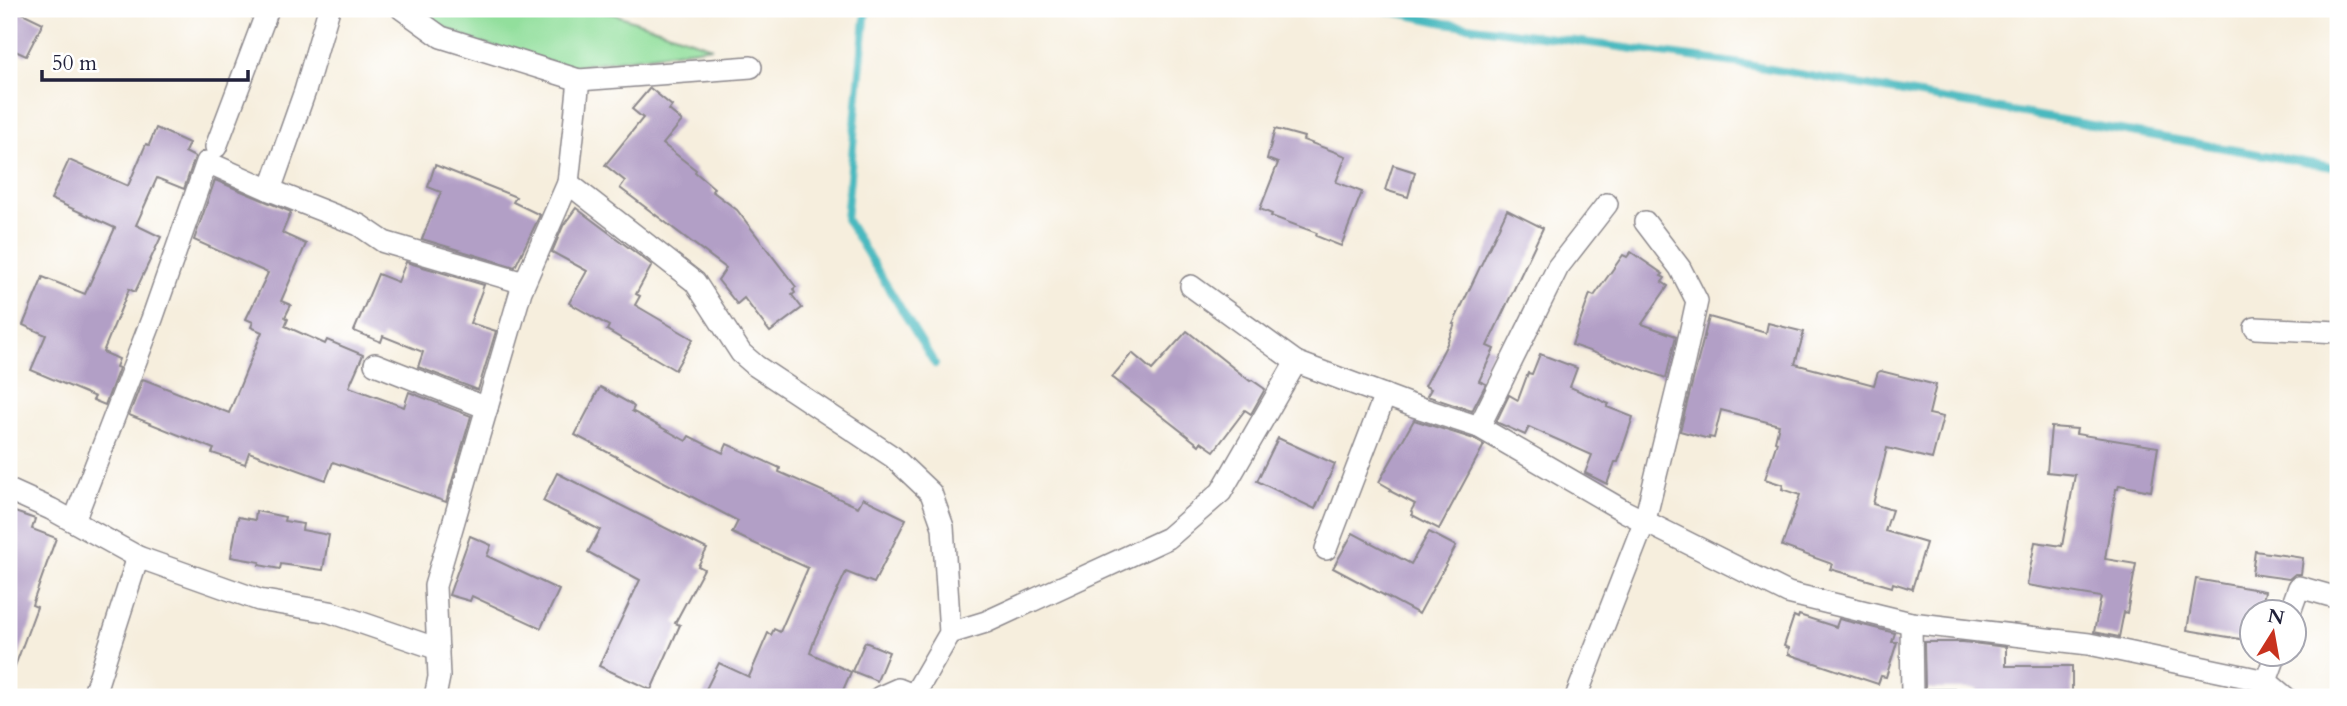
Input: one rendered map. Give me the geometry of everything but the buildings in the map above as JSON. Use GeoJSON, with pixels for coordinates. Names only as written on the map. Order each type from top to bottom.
{"type":"FeatureCollection","features":[{"type":"Feature","properties":{"kind":"street"},"geometry":{"type":"LineString","coordinates":[[216,147],[268,9]]}},
{"type":"Feature","properties":{"kind":"street"},"geometry":{"type":"LineString","coordinates":[[270,190],[305,91],[329,9]]}},
{"type":"Feature","properties":{"kind":"street"},"geometry":{"type":"LineString","coordinates":[[402,9],[441,37],[579,80],[751,68]]}},
{"type":"Feature","properties":{"kind":"street"},"geometry":{"type":"LineString","coordinates":[[435,697],[439,677],[435,586],[524,283],[568,183],[579,80]]}},
{"type":"Feature","properties":{"kind":"street"},"geometry":{"type":"LineString","coordinates":[[74,521],[152,318],[207,162],[359,225],[384,242],[524,283]]}},
{"type":"Feature","properties":{"kind":"street"},"geometry":{"type":"LineString","coordinates":[[568,183],[695,282],[741,353],[756,366],[893,457],[931,493],[943,527],[950,634],[913,696],[898,689],[880,697]]}},
{"type":"Feature","properties":{"kind":"street"},"geometry":{"type":"LineString","coordinates":[[1479,428],[1558,267],[1607,204]]}},
{"type":"Feature","properties":{"kind":"street"},"geometry":{"type":"LineString","coordinates":[[1576,697],[1645,520],[1697,301],[1680,268],[1645,222]]}},
{"type":"Feature","properties":{"kind":"street"},"geometry":{"type":"LineString","coordinates":[[1191,286],[1296,362],[1479,428],[1645,520],[1788,593],[1911,623],[2089,644],[2266,681],[2285,697]]}},
{"type":"Feature","properties":{"kind":"street"},"geometry":{"type":"LineString","coordinates":[[2255,328],[2338,332]]}},
{"type":"Feature","properties":{"kind":"street"},"geometry":{"type":"LineString","coordinates":[[950,634],[1007,613],[1168,538],[1222,492],[1296,362]]}},
{"type":"Feature","properties":{"kind":"street"},"geometry":{"type":"LineString","coordinates":[[375,364],[487,408]]}},
{"type":"Feature","properties":{"kind":"street"},"geometry":{"type":"LineString","coordinates":[[1326,549],[1385,395]]}},
{"type":"Feature","properties":{"kind":"street"},"geometry":{"type":"LineString","coordinates":[[9,490],[74,521],[138,557],[258,600],[330,612],[438,649]]}},
{"type":"Feature","properties":{"kind":"street"},"geometry":{"type":"LineString","coordinates":[[93,697],[138,557]]}},
{"type":"Feature","properties":{"kind":"street"},"geometry":{"type":"LineString","coordinates":[[2295,598],[2299,587],[2338,598]]}},
{"type":"Feature","properties":{"kind":"street"},"geometry":{"type":"LineString","coordinates":[[1911,623],[1912,697]]}},
{"type":"Feature","properties":{"kind":"street"},"geometry":{"type":"LineString","coordinates":[[2266,681],[2271,668]]}},
{"type":"Feature","properties":{"kind":"green space"},"geometry":{"type":"Polygon","coordinates":[[[417,9],[590,9],[614,14],[712,47],[567,67],[477,42],[433,22],[417,9]]]}},
{"type":"Feature","properties":{"kind":"waterway"},"geometry":{"type":"LineString","coordinates":[[866,9],[846,219],[935,364]]}},
{"type":"Feature","properties":{"kind":"waterway"},"geometry":{"type":"LineString","coordinates":[[1380,9],[1445,23],[1742,64],[2338,168]]}}]}
